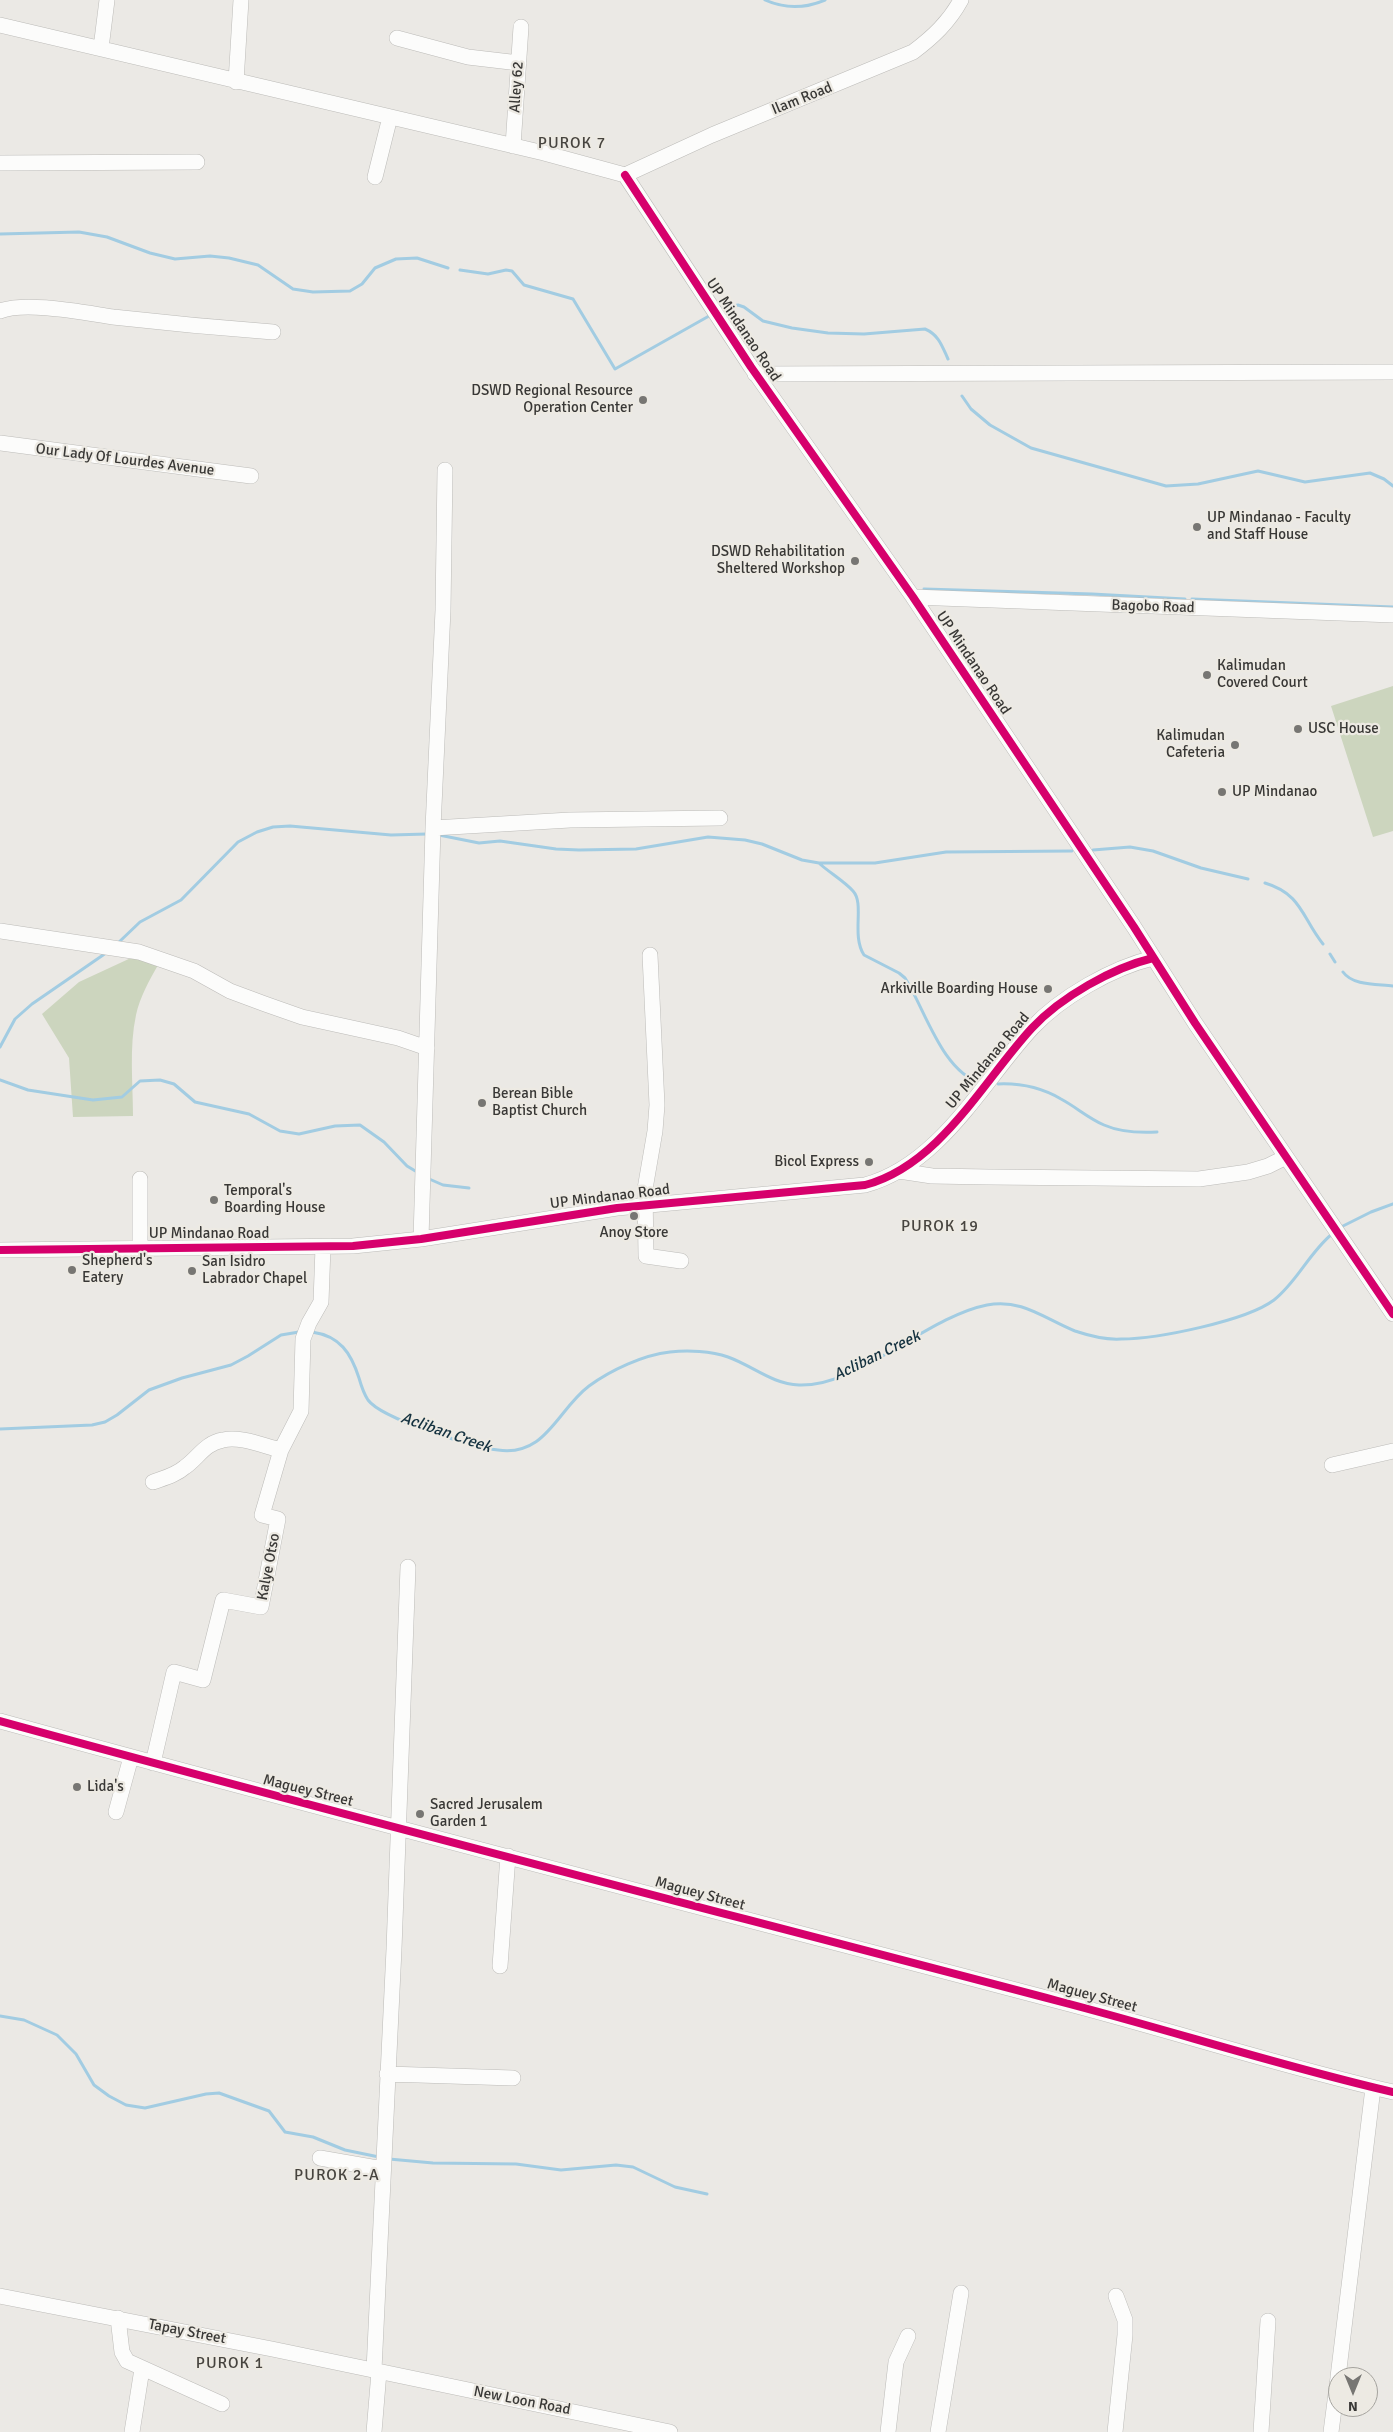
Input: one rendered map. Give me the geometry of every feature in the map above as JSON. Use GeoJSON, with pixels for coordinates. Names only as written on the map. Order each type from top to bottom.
{"type":"FeatureCollection","features":[{"type":"Feature","properties":{"kind":"street"},"geometry":{"type":"LineString","coordinates":[[100,48],[107,0]]}},
{"type":"Feature","properties":{"kind":"street"},"geometry":{"type":"LineString","coordinates":[[236,82],[241,0]]}},
{"type":"Feature","properties":{"kind":"street","name":"Ilam Road"},"geometry":{"type":"LineString","coordinates":[[625,175],[712,135],[914,52],[951,18],[961,0]]}},
{"type":"Feature","properties":{"kind":"street"},"geometry":{"type":"LineString","coordinates":[[0,25],[514,146],[625,175]]}},
{"type":"Feature","properties":{"kind":"street","name":"Alley 62"},"geometry":{"type":"LineString","coordinates":[[514,146],[521,27]]}},
{"type":"Feature","properties":{"kind":"street"},"geometry":{"type":"LineString","coordinates":[[397,38],[468,57],[519,63]]}},
{"type":"Feature","properties":{"kind":"street"},"geometry":{"type":"LineString","coordinates":[[375,177],[390,117]]}},
{"type":"Feature","properties":{"kind":"street"},"geometry":{"type":"LineString","coordinates":[[0,163],[197,162]]}},
{"type":"Feature","properties":{"kind":"street","name":"UP Mindanao Road"},"geometry":{"type":"LineString","coordinates":[[0,1250],[323,1247],[421,1239],[581,1213],[865,1185],[899,1171],[957,1120],[1032,1027],[1050,1011],[1080,990],[1151,954],[913,597],[758,378],[625,175]]}},
{"type":"Feature","properties":{"kind":"street"},"geometry":{"type":"LineString","coordinates":[[0,311],[15,307],[273,332]]}},
{"type":"Feature","properties":{"kind":"street"},"geometry":{"type":"LineString","coordinates":[[1286,377],[1393,372]]}},
{"type":"Feature","properties":{"kind":"street"},"geometry":{"type":"LineString","coordinates":[[758,378],[1286,377],[1393,381]]}},
{"type":"Feature","properties":{"kind":"street","name":"Our Lady Of Lourdes Avenue"},"geometry":{"type":"LineString","coordinates":[[0,443],[251,476]]}},
{"type":"Feature","properties":{"kind":"street"},"geometry":{"type":"LineString","coordinates":[[421,1239],[433,828],[443,610],[445,470]]}},
{"type":"Feature","properties":{"kind":"street","name":"Bagobo Road"},"geometry":{"type":"LineString","coordinates":[[913,597],[1393,615]]}},
{"type":"Feature","properties":{"kind":"street"},"geometry":{"type":"LineString","coordinates":[[433,828],[570,820],[720,818]]}},
{"type":"Feature","properties":{"kind":"street"},"geometry":{"type":"LineString","coordinates":[[0,931],[139,952],[194,971],[230,991],[265,1004],[302,1016],[398,1038],[426,1048]]}},
{"type":"Feature","properties":{"kind":"street"},"geometry":{"type":"LineString","coordinates":[[1151,954],[1393,1314]]}},
{"type":"Feature","properties":{"kind":"street"},"geometry":{"type":"LineString","coordinates":[[650,955],[657,1105],[655,1131],[646,1173],[646,1256],[681,1261]]}},
{"type":"Feature","properties":{"kind":"street"},"geometry":{"type":"LineString","coordinates":[[899,1171],[932,1176],[1199,1179],[1248,1172],[1268,1166],[1286,1157]]}},
{"type":"Feature","properties":{"kind":"street"},"geometry":{"type":"LineString","coordinates":[[140,1179],[140,1249]]}},
{"type":"Feature","properties":{"kind":"street","name":"Kalye Otso"},"geometry":{"type":"LineString","coordinates":[[153,1763],[174,1672],[203,1680],[223,1600],[261,1607],[278,1519],[262,1515],[281,1450],[301,1411],[303,1339],[309,1323],[321,1302],[323,1247]]}},
{"type":"Feature","properties":{"kind":"street"},"geometry":{"type":"LineString","coordinates":[[153,1482],[185,1468],[201,1451],[222,1440],[238,1440],[281,1450]]}},
{"type":"Feature","properties":{"kind":"street"},"geometry":{"type":"LineString","coordinates":[[1332,1465],[1393,1451]]}},
{"type":"Feature","properties":{"kind":"street"},"geometry":{"type":"LineString","coordinates":[[374,2432],[408,1567]]}},
{"type":"Feature","properties":{"kind":"street","name":"Maguey Street"},"geometry":{"type":"LineString","coordinates":[[0,1721],[316,1808],[508,1856],[764,1925],[1060,2001],[1297,2069],[1393,2092]]}},
{"type":"Feature","properties":{"kind":"street"},"geometry":{"type":"LineString","coordinates":[[116,1812],[131,1757]]}},
{"type":"Feature","properties":{"kind":"street"},"geometry":{"type":"LineString","coordinates":[[500,1966],[508,1856]]}},
{"type":"Feature","properties":{"kind":"street"},"geometry":{"type":"LineString","coordinates":[[387,2074],[513,2078]]}},
{"type":"Feature","properties":{"kind":"street"},"geometry":{"type":"LineString","coordinates":[[1339,2367],[1373,2088]]}},
{"type":"Feature","properties":{"kind":"street"},"geometry":{"type":"LineString","coordinates":[[320,2158],[383,2169]]}},
{"type":"Feature","properties":{"kind":"street"},"geometry":{"type":"LineString","coordinates":[[938,2432],[961,2293]]}},
{"type":"Feature","properties":{"kind":"street","name":"Tapay Street"},"geometry":{"type":"LineString","coordinates":[[0,2296],[377,2371]]}},
{"type":"Feature","properties":{"kind":"street"},"geometry":{"type":"LineString","coordinates":[[1115,2432],[1125,2335],[1125,2320],[1116,2296]]}},
{"type":"Feature","properties":{"kind":"street"},"geometry":{"type":"LineString","coordinates":[[118,2318],[124,2358],[132,2365],[222,2404]]}},
{"type":"Feature","properties":{"kind":"street"},"geometry":{"type":"LineString","coordinates":[[1261,2432],[1268,2322]]}},
{"type":"Feature","properties":{"kind":"street"},"geometry":{"type":"LineString","coordinates":[[888,2432],[896,2362],[908,2336]]}},
{"type":"Feature","properties":{"kind":"street"},"geometry":{"type":"LineString","coordinates":[[132,2432],[142,2369]]}},
{"type":"Feature","properties":{"kind":"street","name":"New Loon Road"},"geometry":{"type":"LineString","coordinates":[[377,2371],[670,2432]]}},
{"type":"Feature","properties":{"kind":"street"},"geometry":{"type":"LineString","coordinates":[[1331,2432],[1333,2417]]}},
{"type":"Feature","properties":{"kind":"green space"},"geometry":{"type":"Polygon","coordinates":[[[1393,686],[1393,831],[1373,837],[1331,706],[1393,686]]]}},
{"type":"Feature","properties":{"kind":"green space"},"geometry":{"type":"Polygon","coordinates":[[[133,957],[158,965],[140,1002],[134,1027],[132,1052],[133,1116],[73,1117],[69,1058],[42,1014],[79,982],[133,957]]]}},
{"type":"Feature","properties":{"kind":"waterway"},"geometry":{"type":"LineString","coordinates":[[765,0],[795,7],[825,0]]}},
{"type":"Feature","properties":{"kind":"waterway"},"geometry":{"type":"LineString","coordinates":[[0,234],[79,232],[107,237],[150,253],[175,259],[210,256],[229,258],[258,265],[293,289],[313,292],[350,291],[362,284],[375,268],[396,259],[417,258],[448,268]]}},
{"type":"Feature","properties":{"kind":"waterway"},"geometry":{"type":"LineString","coordinates":[[460,270],[488,274],[506,270],[512,271],[524,285],[573,299],[615,369],[709,316]]}},
{"type":"Feature","properties":{"kind":"waterway"},"geometry":{"type":"LineString","coordinates":[[719,309],[738,305],[744,307],[763,321],[792,328],[828,333],[864,334],[925,329],[934,334],[942,345],[948,359]]}},
{"type":"Feature","properties":{"kind":"waterway"},"geometry":{"type":"LineString","coordinates":[[962,396],[971,409],[990,425],[1031,448],[1166,486],[1198,484],[1258,471],[1305,482],[1370,473],[1384,479],[1393,486]]}},
{"type":"Feature","properties":{"kind":"waterway"},"geometry":{"type":"LineString","coordinates":[[924,589],[1185,599]]}},
{"type":"Feature","properties":{"kind":"waterway"},"geometry":{"type":"LineString","coordinates":[[1192,599],[1393,607]]}},
{"type":"Feature","properties":{"kind":"waterway"},"geometry":{"type":"LineString","coordinates":[[118,943],[140,922],[181,900],[238,842],[257,832],[273,827],[290,826],[391,835],[427,834]]}},
{"type":"Feature","properties":{"kind":"waterway"},"geometry":{"type":"LineString","coordinates":[[439,835],[479,843],[500,841],[556,849],[579,850],[636,849],[708,837],[745,840],[762,844],[802,860],[819,863],[875,863],[946,852],[1072,851]]}},
{"type":"Feature","properties":{"kind":"waterway"},"geometry":{"type":"LineString","coordinates":[[1093,850],[1130,847],[1153,851],[1201,868],[1248,879]]}},
{"type":"Feature","properties":{"kind":"waterway"},"geometry":{"type":"LineString","coordinates":[[820,864],[849,887],[856,897],[858,904],[858,938],[864,955],[905,978],[945,1053],[967,1077],[981,1083]]}},
{"type":"Feature","properties":{"kind":"waterway"},"geometry":{"type":"LineString","coordinates":[[1265,883],[1277,888],[1294,900],[1323,944]]}},
{"type":"Feature","properties":{"kind":"waterway"},"geometry":{"type":"LineString","coordinates":[[0,1047],[15,1019],[32,1004],[106,953]]}},
{"type":"Feature","properties":{"kind":"waterway"},"geometry":{"type":"LineString","coordinates":[[1330,954],[1335,962]]}},
{"type":"Feature","properties":{"kind":"waterway"},"geometry":{"type":"LineString","coordinates":[[1343,972],[1347,977],[1359,982],[1393,986]]}},
{"type":"Feature","properties":{"kind":"waterway"},"geometry":{"type":"LineString","coordinates":[[0,1080],[28,1090],[93,1100],[122,1097],[140,1081],[160,1080],[174,1084],[195,1102],[249,1114],[280,1131],[299,1134],[335,1126],[360,1125],[384,1142],[407,1166],[417,1172]]}},
{"type":"Feature","properties":{"kind":"waterway"},"geometry":{"type":"LineString","coordinates":[[998,1084],[1023,1085],[1039,1089],[1054,1095],[1098,1122],[1116,1129],[1130,1132],[1157,1132]]}},
{"type":"Feature","properties":{"kind":"waterway"},"geometry":{"type":"LineString","coordinates":[[427,1178],[443,1185],[469,1188]]}},
{"type":"Feature","properties":{"kind":"waterway","name":"Acliban Creek"},"geometry":{"type":"LineString","coordinates":[[1339,1228],[1371,1212],[1393,1204]]}},
{"type":"Feature","properties":{"kind":"waterway","name":"Acliban Creek"},"geometry":{"type":"LineString","coordinates":[[312,1332],[330,1337],[343,1347],[356,1369],[368,1400],[377,1407],[409,1423],[450,1438],[486,1448],[514,1450],[528,1446],[550,1430],[578,1396],[598,1380],[628,1364],[660,1354],[692,1351],[721,1355],[780,1381],[799,1385],[822,1383],[845,1375],[869,1364],[940,1323],[964,1312],[987,1305],[1011,1304],[1022,1307],[1075,1331],[1110,1339],[1156,1336],[1223,1322],[1261,1308],[1274,1300],[1290,1285],[1316,1250],[1332,1234]]}},
{"type":"Feature","properties":{"kind":"waterway","name":"Acliban Creek"},"geometry":{"type":"LineString","coordinates":[[0,1429],[92,1425],[105,1422],[149,1390],[182,1378],[231,1365],[281,1335],[299,1332]]}},
{"type":"Feature","properties":{"kind":"waterway"},"geometry":{"type":"LineString","coordinates":[[0,2016],[24,2020],[57,2035],[76,2054],[94,2085],[126,2105],[145,2108],[206,2094],[219,2093],[269,2111],[285,2132],[313,2137],[345,2150],[379,2157]]}},
{"type":"Feature","properties":{"kind":"waterway"},"geometry":{"type":"LineString","coordinates":[[389,2159],[433,2163],[516,2164],[561,2170],[616,2165],[633,2167],[675,2187],[707,2194]]}},
{"type":"Feature","properties":{"kind":"cycle path"},"geometry":{"type":"LineString","coordinates":[[625,175],[751,367],[913,597],[1134,927],[1195,1023],[1393,1314]]}},
{"type":"Feature","properties":{"kind":"cycle path"},"geometry":{"type":"LineString","coordinates":[[0,1250],[353,1246],[421,1239],[617,1208],[865,1185],[892,1175],[938,1141],[1032,1028],[1057,1005],[1104,976],[1153,958]]}},
{"type":"Feature","properties":{"kind":"cycle path"},"geometry":{"type":"LineString","coordinates":[[0,1721],[396,1828],[1058,2001],[1309,2071],[1393,2092]]}},
{"type":"Feature","properties":{"kind":"place","name":"DSWD Regional Resource Operation Center"},"geometry":{"type":"Point","coordinates":[643,400]}},
{"type":"Feature","properties":{"kind":"place","name":"UP Mindanao - Faculty and Staff House"},"geometry":{"type":"Point","coordinates":[1197,527]}},
{"type":"Feature","properties":{"kind":"place","name":"DSWD Rehabilitation Sheltered Workshop"},"geometry":{"type":"Point","coordinates":[855,561]}},
{"type":"Feature","properties":{"kind":"place","name":"Kalimudan Covered Court"},"geometry":{"type":"Point","coordinates":[1207,675]}},
{"type":"Feature","properties":{"kind":"place","name":"USC House"},"geometry":{"type":"Point","coordinates":[1298,729]}},
{"type":"Feature","properties":{"kind":"place","name":"Kalimudan Cafeteria"},"geometry":{"type":"Point","coordinates":[1235,745]}},
{"type":"Feature","properties":{"kind":"place","name":"UP Mindanao"},"geometry":{"type":"Point","coordinates":[1222,792]}},
{"type":"Feature","properties":{"kind":"place","name":"Arkiville Boarding House"},"geometry":{"type":"Point","coordinates":[1048,989]}},
{"type":"Feature","properties":{"kind":"place","name":"Berean Bible Baptist Church"},"geometry":{"type":"Point","coordinates":[482,1103]}},
{"type":"Feature","properties":{"kind":"place","name":"Bicol Express"},"geometry":{"type":"Point","coordinates":[869,1162]}},
{"type":"Feature","properties":{"kind":"place","name":"Temporal's Boarding House"},"geometry":{"type":"Point","coordinates":[214,1200]}},
{"type":"Feature","properties":{"kind":"place","name":"Anoy Store"},"geometry":{"type":"Point","coordinates":[634,1216]}},
{"type":"Feature","properties":{"kind":"place","name":"Shepherd's Eatery"},"geometry":{"type":"Point","coordinates":[72,1270]}},
{"type":"Feature","properties":{"kind":"place","name":"San Isidro Labrador Chapel"},"geometry":{"type":"Point","coordinates":[192,1271]}},
{"type":"Feature","properties":{"kind":"place","name":"Lida's"},"geometry":{"type":"Point","coordinates":[77,1787]}},
{"type":"Feature","properties":{"kind":"place","name":"Sacred Jerusalem Garden 1"},"geometry":{"type":"Point","coordinates":[420,1814]}},
{"type":"Feature","properties":{"kind":"district","name":"PUROK 7"},"geometry":{"type":"Point","coordinates":[572,144]}},
{"type":"Feature","properties":{"kind":"district","name":"PUROK 19"},"geometry":{"type":"Point","coordinates":[940,1227]}},
{"type":"Feature","properties":{"kind":"district","name":"PUROK 2-A"},"geometry":{"type":"Point","coordinates":[337,2176]}},
{"type":"Feature","properties":{"kind":"district","name":"PUROK 1"},"geometry":{"type":"Point","coordinates":[230,2364]}}]}
